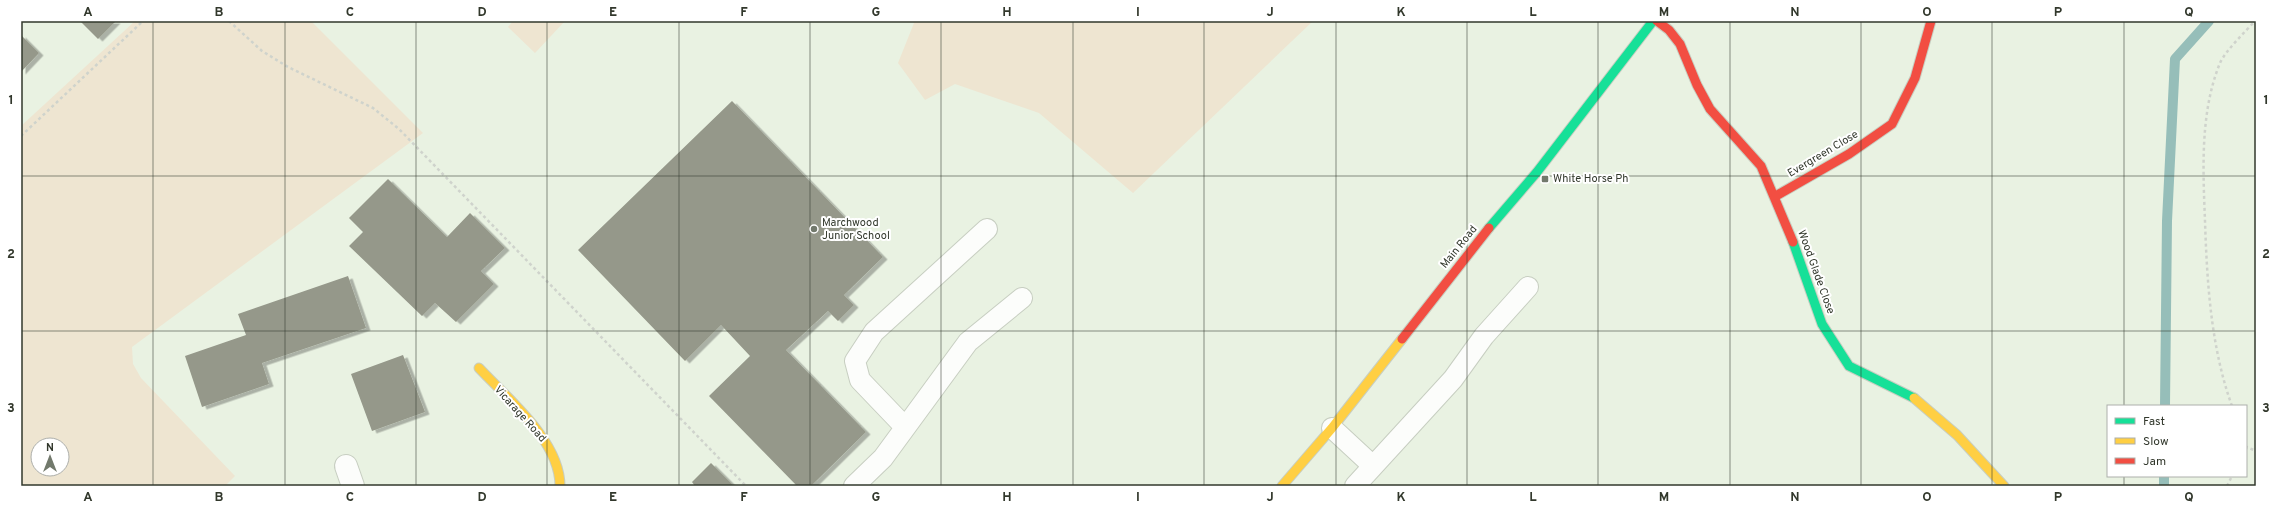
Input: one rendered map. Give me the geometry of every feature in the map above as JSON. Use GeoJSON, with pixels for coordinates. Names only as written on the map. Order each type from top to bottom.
{"type":"FeatureCollection","features":[{"type":"Feature","properties":{"kind":"street","name":"Main Road"},"geometry":{"type":"LineString","coordinates":[[1282,486],[1332,428],[1473,247],[1584,112],[1653,21]]}},
{"type":"Feature","properties":{"kind":"street","name":"Wood Glade Close"},"geometry":{"type":"LineString","coordinates":[[1657,21],[1669,30],[1680,44],[1697,86],[1710,109],[1761,166],[1803,266],[1822,324],[1849,366],[1919,400],[1957,435],[2004,486]]}},
{"type":"Feature","properties":{"kind":"street","name":"Evergreen Close"},"geometry":{"type":"LineString","coordinates":[[1774,197],[1849,154],[1892,124],[1915,78],[1931,21]]}},
{"type":"Feature","properties":{"kind":"street","name":"Vicarage Road"},"geometry":{"type":"LineString","coordinates":[[478,368],[541,435],[556,462],[560,486]]}},
{"type":"Feature","properties":{"kind":"lane"},"geometry":{"type":"LineString","coordinates":[[904,426],[860,380],[855,360],[874,332],[988,229]]}},
{"type":"Feature","properties":{"kind":"lane"},"geometry":{"type":"LineString","coordinates":[[1355,486],[1453,379],[1484,336],[1528,287]]}},
{"type":"Feature","properties":{"kind":"lane"},"geometry":{"type":"LineString","coordinates":[[854,486],[883,458],[904,426],[930,396],[945,371],[968,342],[1022,298]]}},
{"type":"Feature","properties":{"kind":"lane"},"geometry":{"type":"LineString","coordinates":[[1332,428],[1373,466]]}},
{"type":"Feature","properties":{"kind":"path"},"geometry":{"type":"LineString","coordinates":[[21,136],[142,21]]}},
{"type":"Feature","properties":{"kind":"path"},"geometry":{"type":"LineString","coordinates":[[229,21],[262,51],[288,67],[373,108],[399,129],[746,486]]}},
{"type":"Feature","properties":{"kind":"path"},"geometry":{"type":"LineString","coordinates":[[2232,405],[2226,389],[2214,330],[2208,286],[2203,167],[2210,95],[2221,61],[2255,21]]}},
{"type":"Feature","properties":{"kind":"path"},"geometry":{"type":"LineString","coordinates":[[2227,486],[2232,477]]}},
{"type":"Feature","properties":{"kind":"shaded area"},"geometry":{"type":"Polygon","coordinates":[[[135,21],[311,21],[423,133],[132,347],[133,364],[141,378],[235,476],[225,486],[21,486],[21,126],[135,21]]]}},
{"type":"Feature","properties":{"kind":"shaded area"},"geometry":{"type":"Polygon","coordinates":[[[513,21],[565,21],[535,53],[508,27],[513,21]]]}},
{"type":"Feature","properties":{"kind":"shaded area"},"geometry":{"type":"Polygon","coordinates":[[[912,21],[1313,21],[1133,193],[1039,113],[955,84],[925,100],[898,63],[914,23],[912,21]]]}},
{"type":"Feature","properties":{"kind":"building"},"geometry":{"type":"Polygon","coordinates":[[[80,21],[116,21],[98,39],[80,21]]]}},
{"type":"Feature","properties":{"kind":"building"},"geometry":{"type":"Polygon","coordinates":[[[21,35],[39,53],[21,72],[21,35]]]}},
{"type":"Feature","properties":{"kind":"building"},"geometry":{"type":"Polygon","coordinates":[[[732,101],[883,257],[844,295],[854,305],[838,321],[828,311],[786,350],[866,432],[811,486],[797,486],[709,396],[750,356],[721,325],[685,361],[578,250],[732,101]]]}},
{"type":"Feature","properties":{"kind":"building"},"geometry":{"type":"Polygon","coordinates":[[[388,179],[447,237],[470,213],[505,248],[481,271],[494,284],[456,322],[435,303],[422,316],[349,246],[363,232],[349,218],[388,179]]]}},
{"type":"Feature","properties":{"kind":"building"},"geometry":{"type":"Polygon","coordinates":[[[348,276],[366,328],[262,363],[269,384],[202,407],[185,356],[246,335],[238,314],[348,276]]]}},
{"type":"Feature","properties":{"kind":"building"},"geometry":{"type":"Polygon","coordinates":[[[403,355],[425,412],[372,431],[351,374],[403,355]]]}},
{"type":"Feature","properties":{"kind":"building"},"geometry":{"type":"Polygon","coordinates":[[[711,463],[734,486],[695,486],[692,482],[711,463]]]}},
{"type":"Feature","properties":{"kind":"waterway"},"geometry":{"type":"LineString","coordinates":[[2165,405],[2167,221],[2175,59],[2209,21]]}},
{"type":"Feature","properties":{"kind":"waterway"},"geometry":{"type":"LineString","coordinates":[[2164,477],[2164,486]]}},
{"type":"Feature","properties":{"kind":"traffic: fast"},"geometry":{"type":"LineString","coordinates":[[1489,228],[1537,172],[1653,21]]}},
{"type":"Feature","properties":{"kind":"traffic: fast"},"geometry":{"type":"LineString","coordinates":[[1793,242],[1822,324],[1849,366],[1914,398]]}},
{"type":"Feature","properties":{"kind":"traffic: slow"},"geometry":{"type":"LineString","coordinates":[[1282,486],[1332,428],[1402,339]]}},
{"type":"Feature","properties":{"kind":"traffic: slow"},"geometry":{"type":"LineString","coordinates":[[479,368],[517,407],[542,437],[558,469],[560,486]]}},
{"type":"Feature","properties":{"kind":"traffic: slow"},"geometry":{"type":"LineString","coordinates":[[1914,398],[1957,435],[2004,486]]}},
{"type":"Feature","properties":{"kind":"traffic: jam"},"geometry":{"type":"LineString","coordinates":[[1657,21],[1669,30],[1680,44],[1697,85],[1710,109],[1761,166],[1793,242]]}},
{"type":"Feature","properties":{"kind":"traffic: jam"},"geometry":{"type":"LineString","coordinates":[[1774,197],[1849,154],[1892,124],[1915,78],[1931,21]]}},
{"type":"Feature","properties":{"kind":"traffic: jam"},"geometry":{"type":"LineString","coordinates":[[1402,339],[1489,228]]}},
{"type":"Feature","properties":{"kind":"place","name":"White Horse Ph"},"geometry":{"type":"Point","coordinates":[1545,179]}},
{"type":"Feature","properties":{"kind":"place","name":"Marchwood Junior School"},"geometry":{"type":"Point","coordinates":[814,229]}}]}
